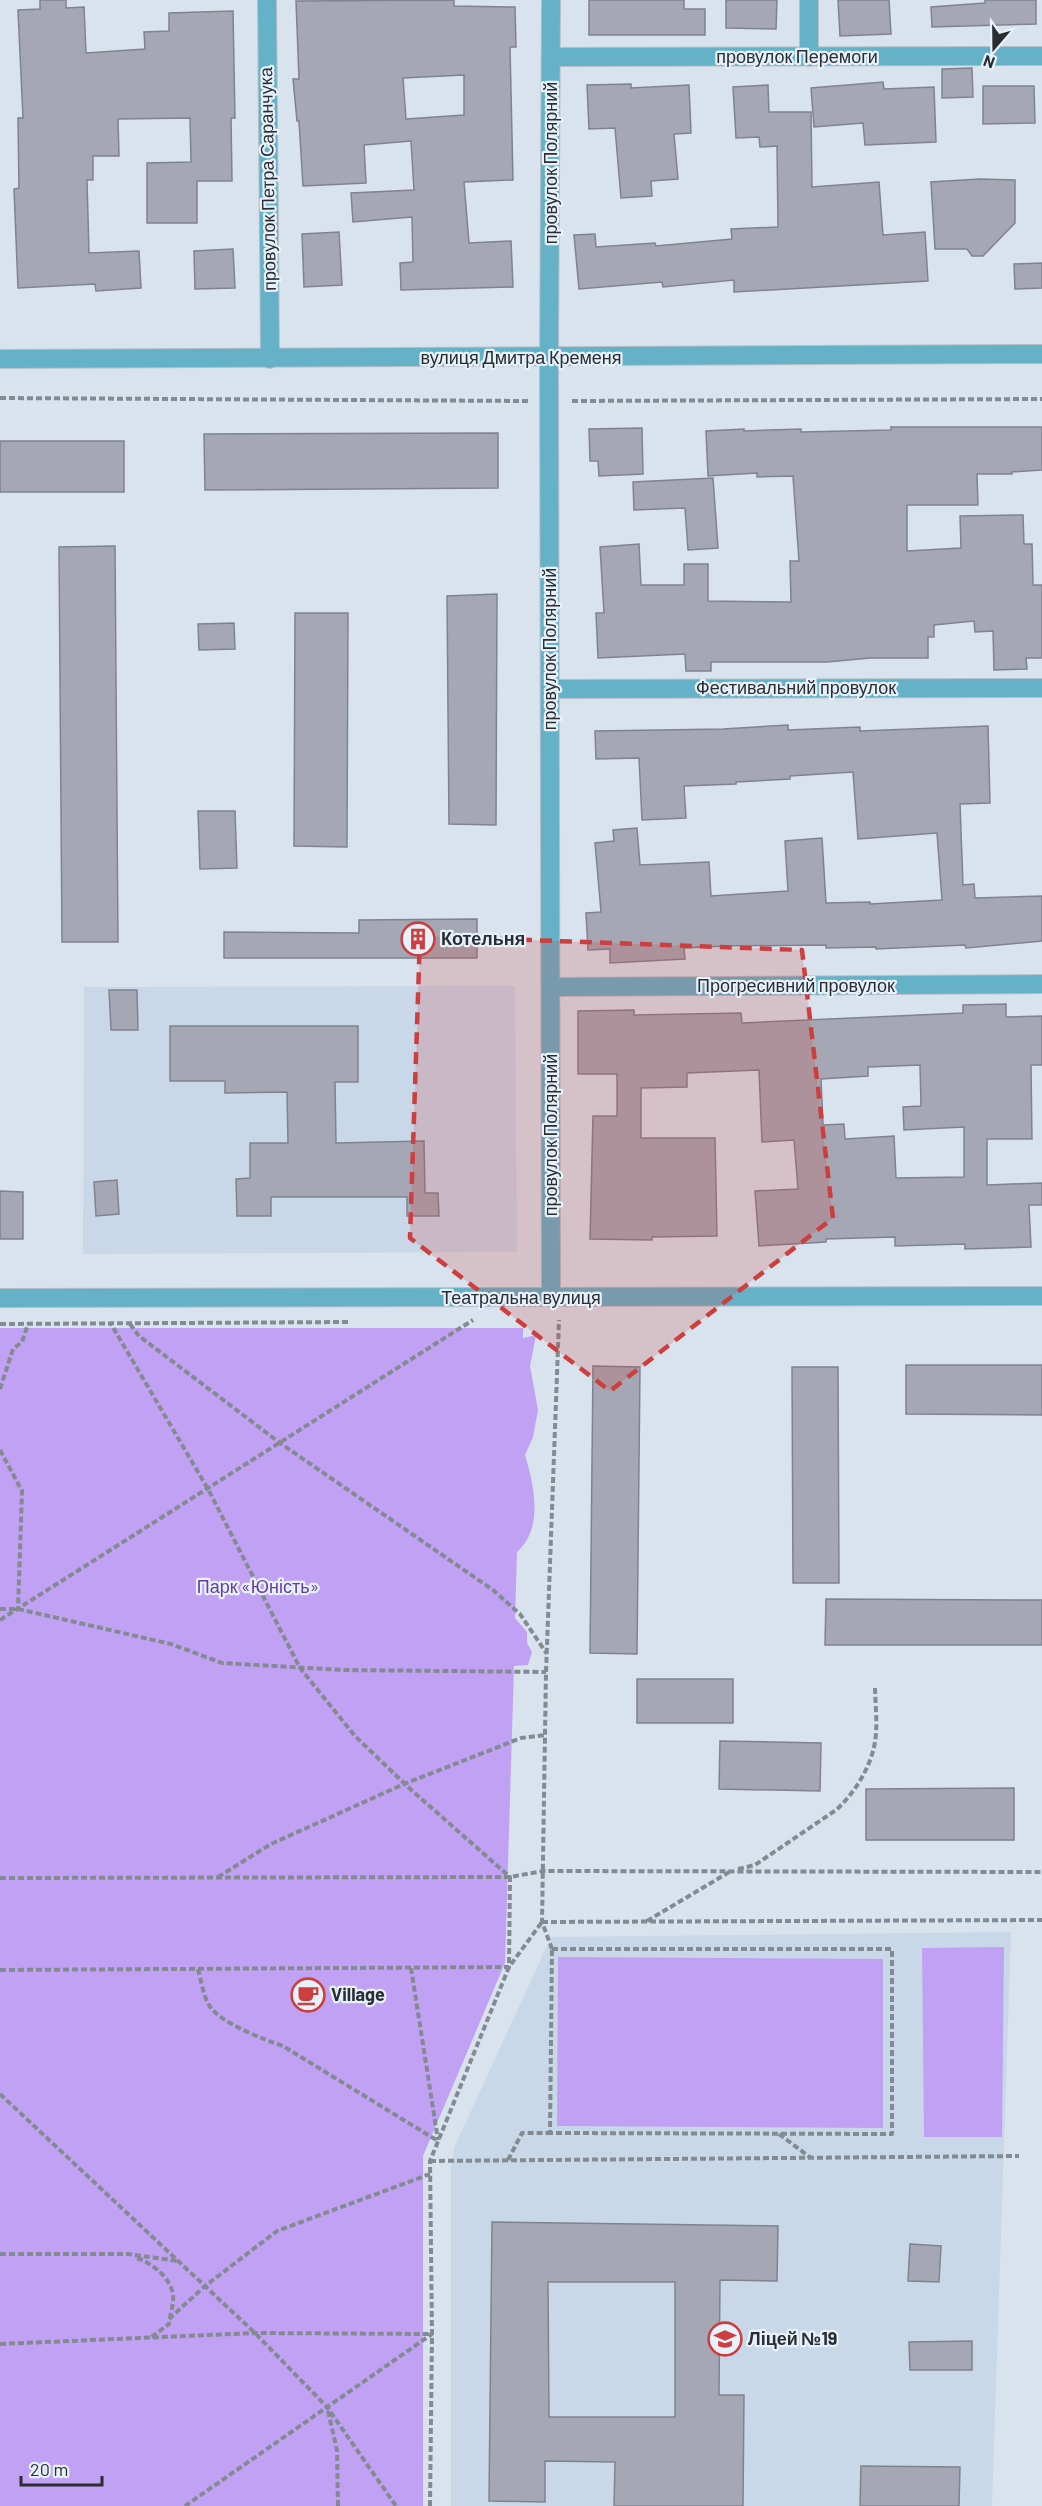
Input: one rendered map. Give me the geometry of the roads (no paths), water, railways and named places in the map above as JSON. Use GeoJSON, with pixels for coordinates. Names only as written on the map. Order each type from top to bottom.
{"type":"FeatureCollection","features":[{"type":"Feature","properties":{"kind":"street","name":"провулок Петра Саранчука"},"geometry":{"type":"LineString","coordinates":[[267,0],[270,359]]}},
{"type":"Feature","properties":{"kind":"street","name":"провулок Полярний"},"geometry":{"type":"LineString","coordinates":[[551,0],[549,358],[551,1298]]}},
{"type":"Feature","properties":{"kind":"street"},"geometry":{"type":"LineString","coordinates":[[809,0],[809,57]]}},
{"type":"Feature","properties":{"kind":"street","name":"провулок Перемоги"},"geometry":{"type":"LineString","coordinates":[[552,57],[1042,56]]}},
{"type":"Feature","properties":{"kind":"street","name":"вулиця Дмитра Кременя"},"geometry":{"type":"LineString","coordinates":[[0,359],[1042,354]]}},
{"type":"Feature","properties":{"kind":"street","name":"Фестивальний провулок"},"geometry":{"type":"LineString","coordinates":[[550,689],[1042,688]]}},
{"type":"Feature","properties":{"kind":"street","name":"Прогресивний провулок"},"geometry":{"type":"LineString","coordinates":[[551,987],[1042,984]]}},
{"type":"Feature","properties":{"kind":"street","name":"Театральна вулиця"},"geometry":{"type":"LineString","coordinates":[[0,1298],[1042,1296]]}},
{"type":"Feature","properties":{"kind":"place","name":"Котельня"},"geometry":{"type":"Point","coordinates":[418,939]}},
{"type":"Feature","properties":{"kind":"place","name":"Village"},"geometry":{"type":"Point","coordinates":[308,1995]}},
{"type":"Feature","properties":{"kind":"place","name":"Ліцей №19"},"geometry":{"type":"Point","coordinates":[725,2339]}},
{"type":"Feature","properties":{"kind":"park label","name":"Парк «Юність»"},"geometry":{"type":"Point","coordinates":[258,1587]}}]}
